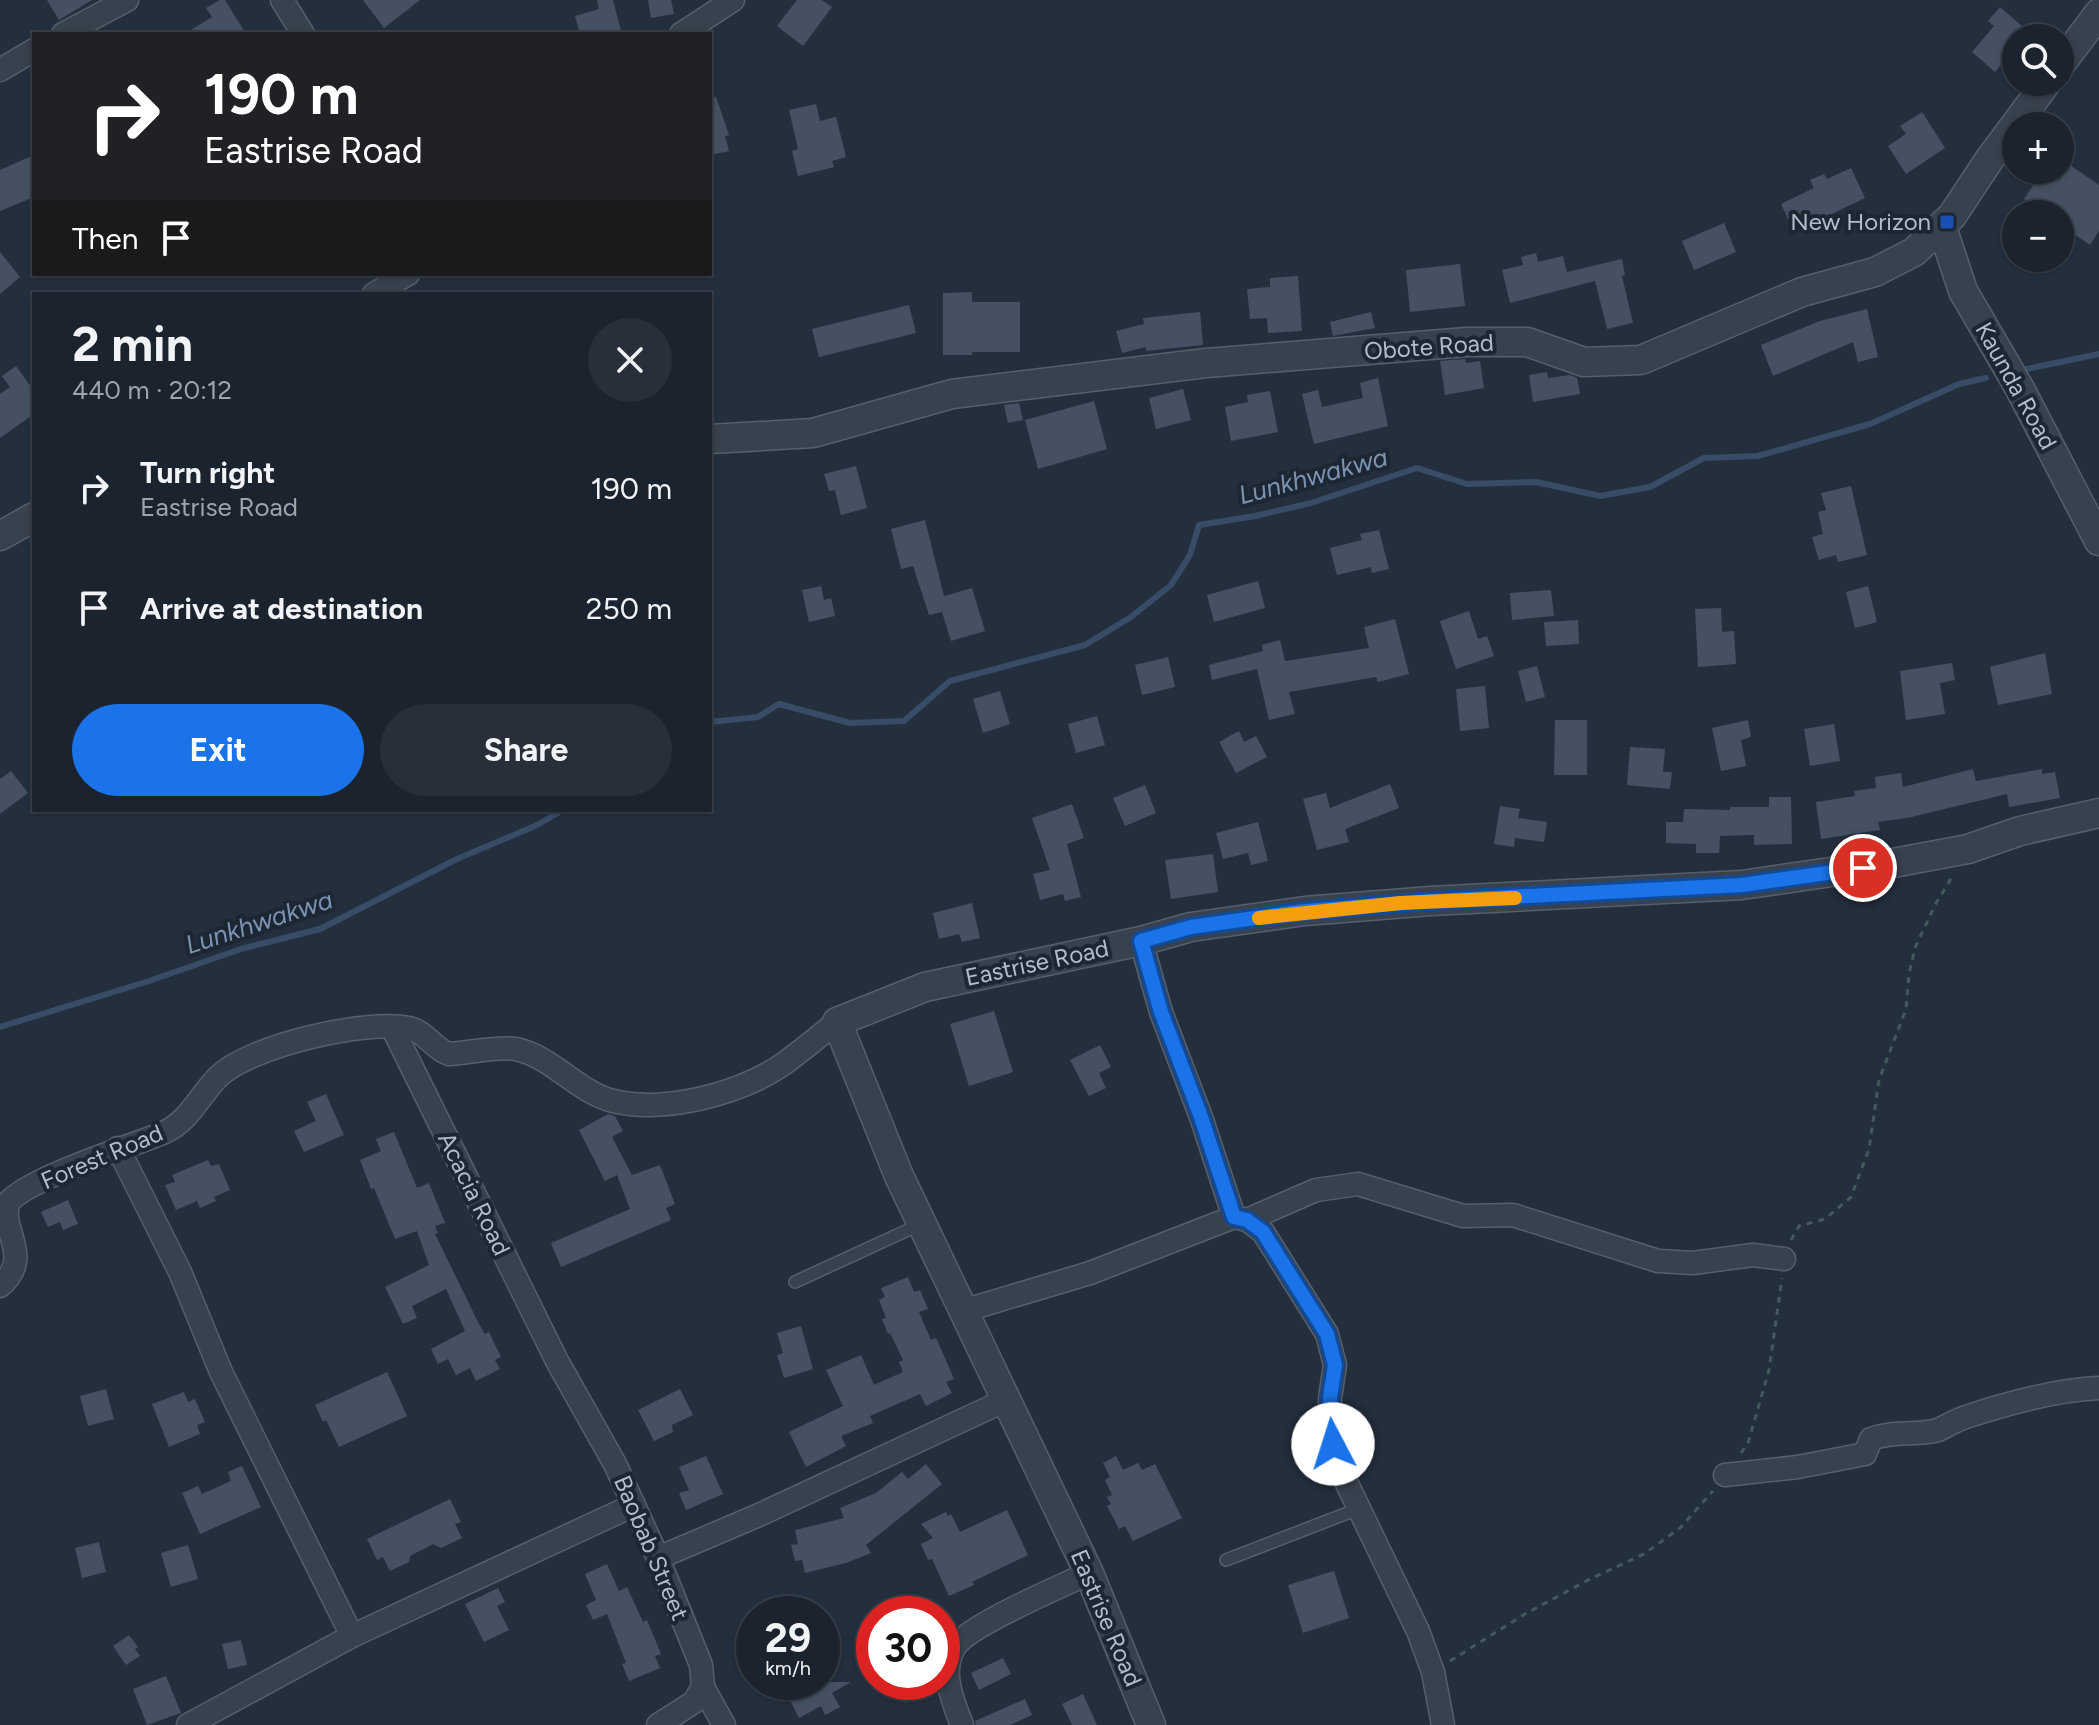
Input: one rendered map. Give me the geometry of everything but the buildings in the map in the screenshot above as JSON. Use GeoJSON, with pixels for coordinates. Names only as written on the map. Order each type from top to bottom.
{"type":"FeatureCollection","features":[{"type":"Feature","properties":{"kind":"street"},"geometry":{"type":"LineString","coordinates":[[67,32],[127,0]]}},
{"type":"Feature","properties":{"kind":"street"},"geometry":{"type":"LineString","coordinates":[[282,0],[302,32]]}},
{"type":"Feature","properties":{"kind":"street"},"geometry":{"type":"LineString","coordinates":[[684,32],[733,0]]}},
{"type":"Feature","properties":{"kind":"street"},"geometry":{"type":"LineString","coordinates":[[2074,46],[2099,13]]}},
{"type":"Feature","properties":{"kind":"street"},"geometry":{"type":"LineString","coordinates":[[0,70],[32,51]]}},
{"type":"Feature","properties":{"kind":"street","name":"Obote Road"},"geometry":{"type":"LineString","coordinates":[[712,439],[813,433],[952,394],[1206,363],[1467,342],[1527,342],[1584,362],[1641,360],[1802,292],[1875,272],[1914,252],[1942,227],[2037,96]]}},
{"type":"Feature","properties":{"kind":"street","name":"Kaunda Road"},"geometry":{"type":"LineString","coordinates":[[1942,227],[1963,291],[2020,389],[2099,541]]}},
{"type":"Feature","properties":{"kind":"street"},"geometry":{"type":"LineString","coordinates":[[377,292],[405,276]]}},
{"type":"Feature","properties":{"kind":"street"},"geometry":{"type":"LineString","coordinates":[[0,536],[32,518]]}},
{"type":"Feature","properties":{"kind":"street","name":"Eastrise Road"},"geometry":{"type":"LineString","coordinates":[[1151,1725],[1089,1573],[899,1176],[837,1022],[925,987],[1141,941],[1191,927],[1305,911],[1431,901],[1742,885],[1968,849],[2020,831],[2099,813]]}},
{"type":"Feature","properties":{"kind":"street"},"geometry":{"type":"LineString","coordinates":[[1141,941],[1161,1012],[1240,1218],[1263,1232],[1327,1334],[1335,1365],[1330,1398],[1336,1461],[1401,1594],[1433,1672],[1443,1725]]}},
{"type":"Feature","properties":{"kind":"street","name":"Forest Road"},"geometry":{"type":"LineString","coordinates":[[0,1286],[11,1275],[14,1262],[2,1218],[9,1200],[36,1184],[118,1148],[166,1132],[187,1116],[218,1077],[239,1060],[268,1049],[352,1029],[392,1027],[421,1031],[440,1051],[449,1054],[515,1049],[563,1072],[580,1087],[613,1101],[664,1105],[741,1085],[776,1069],[837,1022]]}},
{"type":"Feature","properties":{"kind":"street","name":"Acacia Road"},"geometry":{"type":"LineString","coordinates":[[392,1027],[557,1361]]}},
{"type":"Feature","properties":{"kind":"street"},"geometry":{"type":"LineString","coordinates":[[118,1148],[180,1272],[221,1372],[352,1636]]}},
{"type":"Feature","properties":{"kind":"street"},"geometry":{"type":"LineString","coordinates":[[963,1311],[1090,1273],[1316,1190],[1358,1184],[1463,1216],[1513,1215],[1658,1261],[1693,1263],[1753,1255],[1784,1259]]}},
{"type":"Feature","properties":{"kind":"street","name":"Baobab Street"},"geometry":{"type":"LineString","coordinates":[[557,1361],[615,1464],[658,1558],[701,1665],[703,1687]]}},
{"type":"Feature","properties":{"kind":"street"},"geometry":{"type":"LineString","coordinates":[[1725,1475],[1798,1467],[1865,1454],[1871,1439],[1887,1433],[1935,1431],[1963,1418],[2012,1403],[2082,1388],[2099,1388]]}},
{"type":"Feature","properties":{"kind":"street"},"geometry":{"type":"LineString","coordinates":[[658,1558],[759,1515],[1006,1400]]}},
{"type":"Feature","properties":{"kind":"street"},"geometry":{"type":"LineString","coordinates":[[188,1725],[352,1636],[634,1505]]}},
{"type":"Feature","properties":{"kind":"street"},"geometry":{"type":"LineString","coordinates":[[962,1725],[952,1701],[947,1673],[954,1647],[976,1629],[1089,1573]]}},
{"type":"Feature","properties":{"kind":"street"},"geometry":{"type":"LineString","coordinates":[[658,1725],[694,1702],[703,1687]]}},
{"type":"Feature","properties":{"kind":"street"},"geometry":{"type":"LineString","coordinates":[[703,1687],[724,1725]]}},
{"type":"Feature","properties":{"kind":"lane"},"geometry":{"type":"LineString","coordinates":[[795,1282],[922,1224]]}},
{"type":"Feature","properties":{"kind":"lane"},"geometry":{"type":"LineString","coordinates":[[1226,1560],[1358,1509]]}},
{"type":"Feature","properties":{"kind":"path"},"geometry":{"type":"LineString","coordinates":[[1433,1672],[1525,1614],[1644,1554],[1680,1528],[1708,1499],[1748,1443],[1769,1370],[1784,1259],[1789,1243],[1799,1226],[1825,1219],[1851,1197],[1869,1149],[1879,1080],[1906,1009],[1915,948],[1935,905],[1968,849]]}},
{"type":"Feature","properties":{"kind":"waterway","name":"Lunkhwakwa"},"geometry":{"type":"LineString","coordinates":[[2022,370],[2099,354]]}},
{"type":"Feature","properties":{"kind":"waterway","name":"Lunkhwakwa"},"geometry":{"type":"LineString","coordinates":[[712,722],[758,717],[779,704],[850,723],[904,721],[950,681],[1085,645],[1131,617],[1171,585],[1190,555],[1199,525],[1311,503],[1417,468],[1467,484],[1536,482],[1600,496],[1650,487],[1704,458],[1758,456],[1870,424],[1959,384],[1986,378]]}},
{"type":"Feature","properties":{"kind":"waterway","name":"Lunkhwakwa"},"geometry":{"type":"LineString","coordinates":[[0,1027],[241,949],[320,929],[457,859],[535,826],[560,812]]}},
{"type":"Feature","properties":{"kind":"slow traffic"},"geometry":{"type":"LineString","coordinates":[[1259,918],[1400,903],[1515,898]]}},
{"type":"Feature","properties":{"kind":"place","name":"New Horizon"},"geometry":{"type":"Point","coordinates":[1947,222]}},
{"type":"Feature","properties":{"kind":"route"},"geometry":{"type":"LineString","coordinates":[[1333,1444],[1330,1398],[1335,1365],[1327,1334],[1263,1232],[1247,1220],[1234,1217],[1201,1117],[1161,1012],[1141,941],[1191,927],[1305,911],[1431,901],[1742,885],[1863,868]]}}]}
